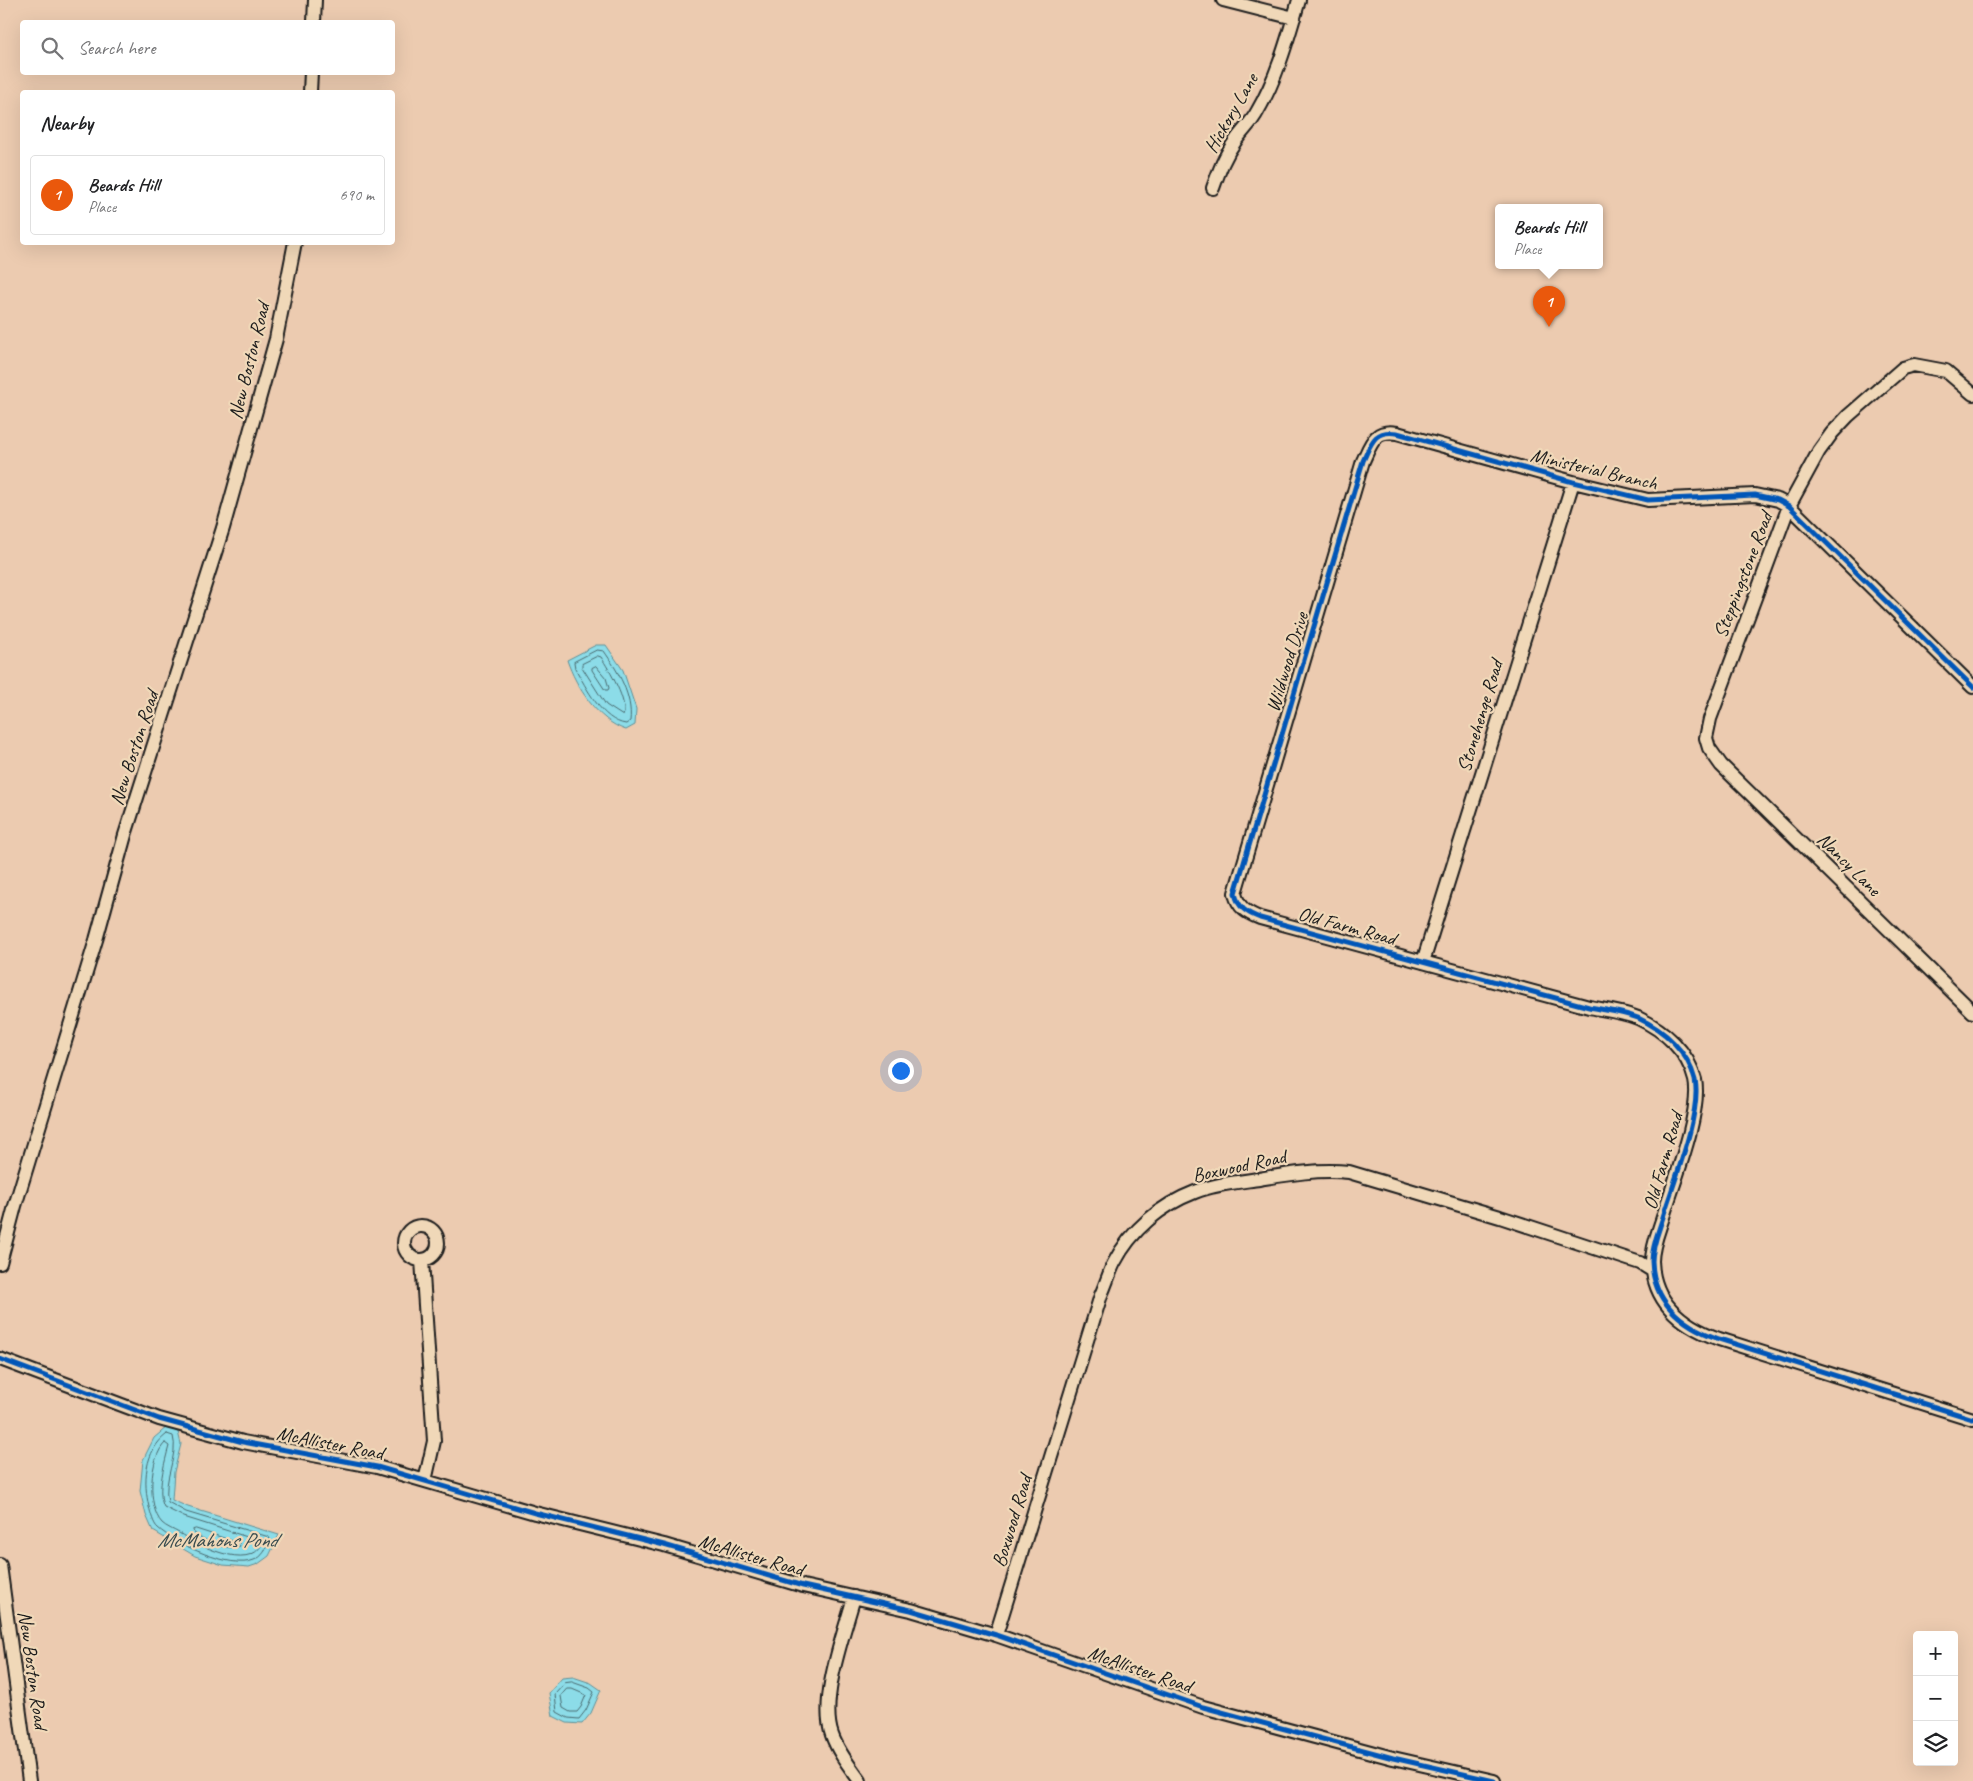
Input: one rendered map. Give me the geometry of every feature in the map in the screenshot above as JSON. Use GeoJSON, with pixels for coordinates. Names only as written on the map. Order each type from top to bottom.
{"type":"FeatureCollection","features":[{"type":"Feature","properties":{"kind":"street"},"geometry":{"type":"LineString","coordinates":[[314,20],[315,0]]}},
{"type":"Feature","properties":{"kind":"street"},"geometry":{"type":"LineString","coordinates":[[1223,0],[1294,18]]}},
{"type":"Feature","properties":{"kind":"street","name":"Hickory Lane"},"geometry":{"type":"LineString","coordinates":[[1213,188],[1222,163],[1267,95],[1287,42],[1299,0]]}},
{"type":"Feature","properties":{"kind":"street"},"geometry":{"type":"LineString","coordinates":[[310,90],[311,75]]}},
{"type":"Feature","properties":{"kind":"street","name":"New Boston Road"},"geometry":{"type":"LineString","coordinates":[[0,1263],[15,1206],[96,940],[125,835],[234,491],[276,339],[294,245]]}},
{"type":"Feature","properties":{"kind":"street","name":"Steppingstone Road"},"geometry":{"type":"LineString","coordinates":[[1706,738],[1710,719],[1725,675],[1789,506],[1819,451],[1840,424],[1903,368],[1914,365],[1946,371],[1973,394]]}},
{"type":"Feature","properties":{"kind":"street","name":"Ministerial Branch"},"geometry":{"type":"LineString","coordinates":[[1377,436],[1384,432],[1397,433],[1573,482],[1648,500],[1755,495],[1778,500],[1789,506],[1973,687]]}},
{"type":"Feature","properties":{"kind":"street","name":"Wildwood Drive"},"geometry":{"type":"LineString","coordinates":[[1236,900],[1236,886],[1363,461],[1369,447],[1377,436]]}},
{"type":"Feature","properties":{"kind":"street","name":"Stonehenge Road"},"geometry":{"type":"LineString","coordinates":[[1423,962],[1573,482]]}},
{"type":"Feature","properties":{"kind":"street","name":"Nancy Lane"},"geometry":{"type":"LineString","coordinates":[[1706,738],[1709,748],[1721,765],[1973,1012]]}},
{"type":"Feature","properties":{"kind":"street","name":"Old Farm Road"},"geometry":{"type":"LineString","coordinates":[[1236,900],[1245,911],[1252,915],[1590,1007],[1636,1017],[1659,1029],[1678,1046],[1690,1064],[1696,1082],[1690,1131],[1652,1258],[1655,1282],[1670,1310],[1679,1319],[1704,1334],[1973,1419]]}},
{"type":"Feature","properties":{"kind":"street","name":"Boxwood Road"},"geometry":{"type":"LineString","coordinates":[[996,1635],[1102,1295],[1114,1263],[1125,1244],[1140,1227],[1176,1201],[1196,1191],[1305,1171],[1349,1172],[1500,1217],[1640,1263],[1653,1271]]}},
{"type":"Feature","properties":{"kind":"street"},"geometry":{"type":"LineString","coordinates":[[422,1260],[434,1441],[425,1481]]}},
{"type":"Feature","properties":{"kind":"street","name":"McAllister Road"},"geometry":{"type":"LineString","coordinates":[[0,1359],[158,1418],[242,1442],[357,1462],[535,1513],[664,1545],[803,1586],[910,1610],[996,1635],[1203,1707],[1471,1779],[1494,1781]]}},
{"type":"Feature","properties":{"kind":"street","name":"New Boston Road"},"geometry":{"type":"LineString","coordinates":[[0,1565],[29,1781]]}},
{"type":"Feature","properties":{"kind":"street"},"geometry":{"type":"LineString","coordinates":[[854,1597],[832,1680],[828,1713],[832,1735],[860,1781]]}},
{"type":"Feature","properties":{"kind":"water"},"geometry":{"type":"Polygon","coordinates":[[[596,645],[606,645],[623,670],[636,709],[635,725],[626,730],[606,719],[589,702],[576,681],[567,660],[596,645]]]}},
{"type":"Feature","properties":{"kind":"water","name":"McMahons Pond"},"geometry":{"type":"Polygon","coordinates":[[[167,1427],[178,1432],[181,1444],[174,1472],[172,1500],[188,1507],[279,1535],[269,1556],[258,1564],[249,1567],[223,1565],[195,1556],[153,1531],[146,1515],[140,1491],[143,1460],[154,1438],[167,1427]]]}},
{"type":"Feature","properties":{"kind":"water"},"geometry":{"type":"Polygon","coordinates":[[[573,1677],[591,1683],[601,1690],[591,1713],[582,1724],[567,1723],[553,1716],[549,1693],[562,1678],[573,1677]]]}},
{"type":"Feature","properties":{"kind":"cycle path"},"geometry":{"type":"LineString","coordinates":[[1973,687],[1789,506],[1778,500],[1755,495],[1648,500],[1573,482],[1397,433],[1383,433],[1374,439],[1363,461],[1235,893],[1238,903],[1251,914],[1260,918],[1589,1007],[1626,1014],[1648,1023],[1666,1035],[1687,1060],[1695,1080],[1696,1094],[1691,1129],[1652,1255],[1654,1276],[1664,1301],[1682,1320],[1719,1339],[1973,1419]]}},
{"type":"Feature","properties":{"kind":"cycle path"},"geometry":{"type":"LineString","coordinates":[[0,1359],[159,1419],[243,1442],[377,1467],[535,1513],[664,1545],[803,1586],[911,1610],[996,1635],[1203,1707],[1393,1758],[1494,1781]]}},
{"type":"Feature","properties":{"kind":"place","name":"Beards Hill"},"geometry":{"type":"Point","coordinates":[1549,327]}}]}
